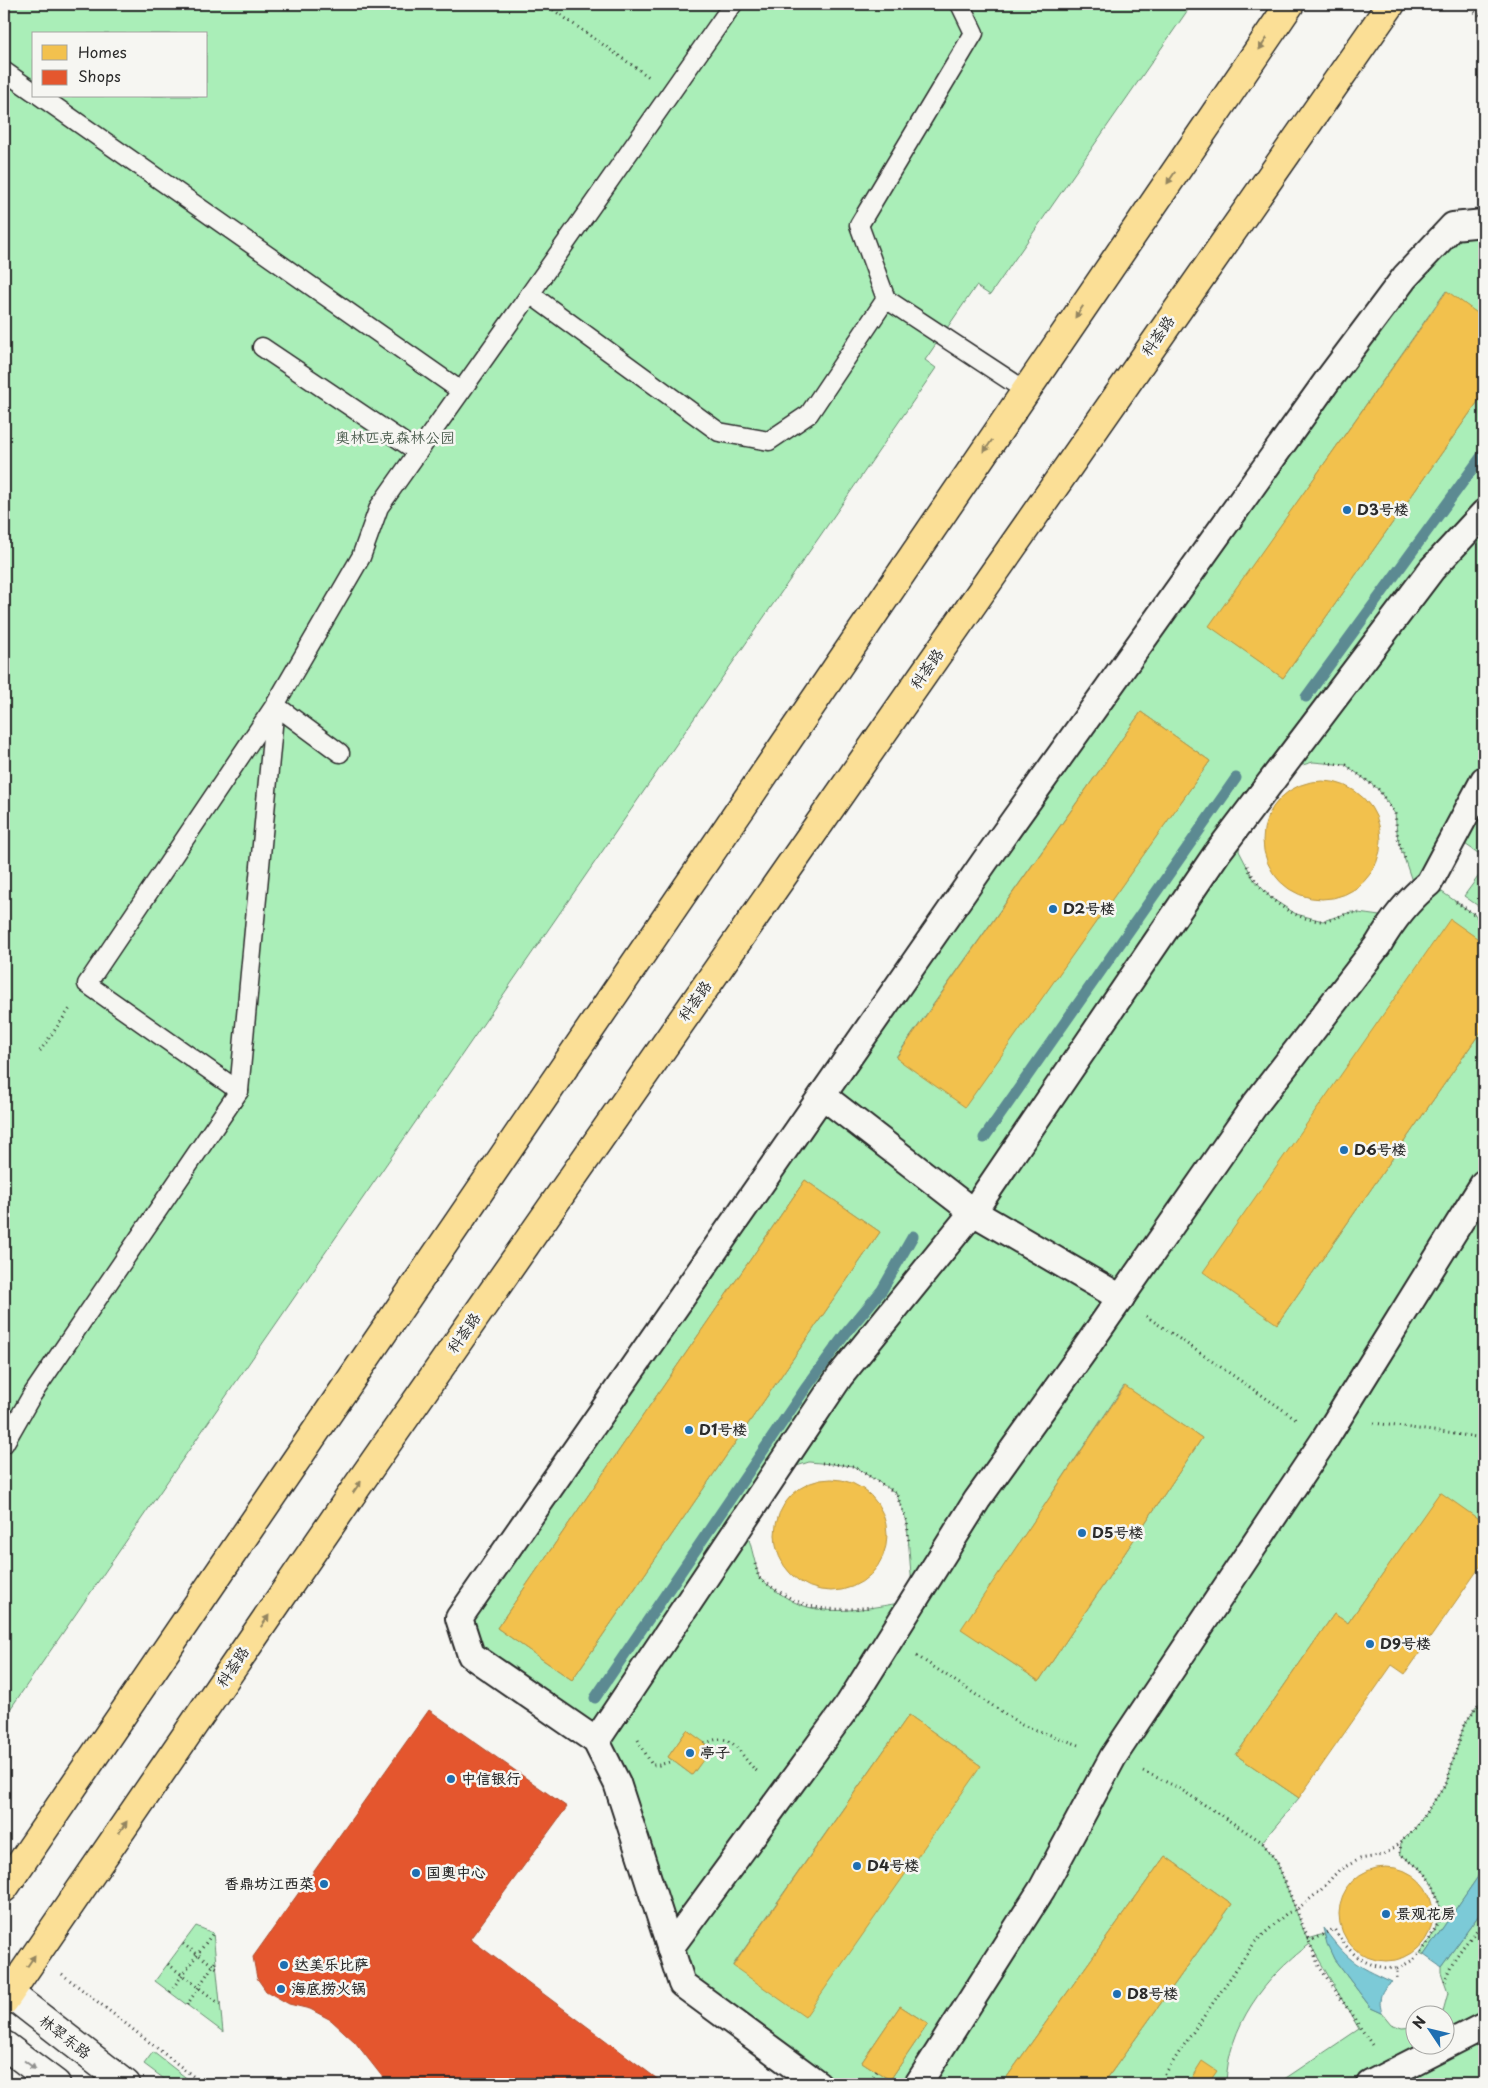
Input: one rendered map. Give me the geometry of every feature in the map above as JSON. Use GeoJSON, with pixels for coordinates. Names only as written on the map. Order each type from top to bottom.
{"type":"FeatureCollection","features":[{"type":"Feature","properties":{"kind":"main road"},"geometry":{"type":"LineString","coordinates":[[4,1888],[1290,4]]}},
{"type":"Feature","properties":{"kind":"main road","name":"科荟路"},"geometry":{"type":"LineString","coordinates":[[6,1995],[358,1485],[1391,4]]}},
{"type":"Feature","properties":{"kind":"street"},"geometry":{"type":"LineString","coordinates":[[818,2084],[682,1984],[617,1783],[596,1741],[471,1655],[459,1618],[997,844],[1404,277],[1453,226],[1484,224]]}},
{"type":"Feature","properties":{"kind":"street"},"geometry":{"type":"LineString","coordinates":[[596,1741],[840,1376],[973,1212],[1242,820],[1432,569],[1484,513]]}},
{"type":"Feature","properties":{"kind":"street"},"geometry":{"type":"LineString","coordinates":[[670,1948],[849,1704],[976,1500],[1121,1298],[1254,1106],[1378,945],[1394,918],[1416,893],[1429,883],[1484,780]]}},
{"type":"Feature","properties":{"kind":"street"},"geometry":{"type":"LineString","coordinates":[[822,1096],[973,1212],[1121,1298]]}},
{"type":"Feature","properties":{"kind":"street"},"geometry":{"type":"LineString","coordinates":[[918,2084],[1042,1889],[1113,1757],[1331,1429],[1484,1182]]}},
{"type":"Feature","properties":{"kind":"street","name":"林翠东路"},"geometry":{"type":"LineString","coordinates":[[6,1995],[126,2084]]}},
{"type":"Feature","properties":{"kind":"street"},"geometry":{"type":"LineString","coordinates":[[1381,2079],[1484,2026]]}},
{"type":"Feature","properties":{"kind":"street"},"geometry":{"type":"LineString","coordinates":[[4,2045],[56,2084]]}},
{"type":"Feature","properties":{"kind":"lane"},"geometry":{"type":"LineString","coordinates":[[240,1091],[87,984],[275,705],[361,557],[379,507],[672,94],[733,4]]}},
{"type":"Feature","properties":{"kind":"lane"},"geometry":{"type":"LineString","coordinates":[[960,4],[974,33],[860,225],[886,299],[1026,391]]}},
{"type":"Feature","properties":{"kind":"lane"},"geometry":{"type":"LineString","coordinates":[[4,71],[32,91]]}},
{"type":"Feature","properties":{"kind":"lane"},"geometry":{"type":"LineString","coordinates":[[43,98],[461,391]]}},
{"type":"Feature","properties":{"kind":"lane"},"geometry":{"type":"LineString","coordinates":[[530,294],[719,432],[769,441],[809,414],[886,299]]}},
{"type":"Feature","properties":{"kind":"lane"},"geometry":{"type":"LineString","coordinates":[[262,347],[418,452]]}},
{"type":"Feature","properties":{"kind":"lane"},"geometry":{"type":"LineString","coordinates":[[275,705],[340,753]]}},
{"type":"Feature","properties":{"kind":"lane"},"geometry":{"type":"LineString","coordinates":[[4,1444],[32,1394],[240,1091],[275,705]]}},
{"type":"Feature","properties":{"kind":"path"},"geometry":{"type":"LineString","coordinates":[[546,4],[672,94]]}},
{"type":"Feature","properties":{"kind":"path"},"geometry":{"type":"LineString","coordinates":[[1462,4],[1484,18]]}},
{"type":"Feature","properties":{"kind":"path"},"geometry":{"type":"LineString","coordinates":[[1479,77],[1484,80]]}},
{"type":"Feature","properties":{"kind":"path"},"geometry":{"type":"LineString","coordinates":[[1278,772],[1313,762],[1346,765],[1378,789],[1395,814],[1398,840],[1416,893]]}},
{"type":"Feature","properties":{"kind":"path"},"geometry":{"type":"LineString","coordinates":[[1242,820],[1239,851],[1253,878],[1271,898],[1296,914],[1323,921],[1351,912],[1394,918]]}},
{"type":"Feature","properties":{"kind":"path"},"geometry":{"type":"LineString","coordinates":[[40,1051],[87,984]]}},
{"type":"Feature","properties":{"kind":"path"},"geometry":{"type":"LineString","coordinates":[[1121,1298],[1331,1429],[1484,1438]]}},
{"type":"Feature","properties":{"kind":"path"},"geometry":{"type":"LineString","coordinates":[[775,1473],[809,1462],[853,1466],[896,1493],[907,1522],[910,1549]]}},
{"type":"Feature","properties":{"kind":"path"},"geometry":{"type":"LineString","coordinates":[[744,1519],[759,1578],[796,1603],[820,1609],[850,1610],[913,1601]]}},
{"type":"Feature","properties":{"kind":"path"},"geometry":{"type":"LineString","coordinates":[[891,1636],[936,1671],[1022,1725],[1113,1757],[1177,1787],[1262,1842],[1277,1862],[1319,1966],[1356,2024],[1381,2079]]}},
{"type":"Feature","properties":{"kind":"path"},"geometry":{"type":"LineString","coordinates":[[1163,2084],[1166,2074],[1182,2048],[1255,1942],[1287,1913],[1296,1910],[1320,1891],[1339,1870],[1360,1859],[1384,1855],[1415,1828],[1446,1784],[1464,1725],[1484,1696]]}},
{"type":"Feature","properties":{"kind":"path"},"geometry":{"type":"LineString","coordinates":[[615,1713],[629,1727],[652,1765],[673,1761]]}},
{"type":"Feature","properties":{"kind":"path"},"geometry":{"type":"LineString","coordinates":[[706,1744],[716,1738],[728,1740],[741,1750],[747,1763],[760,1773],[766,1786],[781,1796]]}},
{"type":"Feature","properties":{"kind":"path"},"geometry":{"type":"LineString","coordinates":[[1308,1939],[1321,1936],[1334,1929],[1358,1959],[1383,1968],[1397,1969],[1413,1960],[1426,1946],[1439,1920],[1441,1910],[1432,1882],[1422,1870],[1400,1854],[1401,1842]]}},
{"type":"Feature","properties":{"kind":"path"},"geometry":{"type":"LineString","coordinates":[[1445,1982],[1448,1970],[1457,1955],[1484,1921]]}},
{"type":"Feature","properties":{"kind":"path"},"geometry":{"type":"LineString","coordinates":[[170,1992],[214,1933]]}},
{"type":"Feature","properties":{"kind":"path"},"geometry":{"type":"LineString","coordinates":[[182,1944],[215,1967]]}},
{"type":"Feature","properties":{"kind":"path"},"geometry":{"type":"LineString","coordinates":[[36,1954],[203,2084]]}},
{"type":"Feature","properties":{"kind":"path"},"geometry":{"type":"LineString","coordinates":[[187,2005],[215,1967],[216,1961]]}},
{"type":"Feature","properties":{"kind":"path"},"geometry":{"type":"LineString","coordinates":[[168,1964],[220,2004]]}},
{"type":"Feature","properties":{"kind":"path"},"geometry":{"type":"LineString","coordinates":[[1397,1969],[1397,1978]]}},
{"type":"Feature","properties":{"kind":"path"},"geometry":{"type":"LineString","coordinates":[[868,2084],[877,2071]]}},
{"type":"Feature","properties":{"kind":"green space","name":"奥林匹克森林公园"},"geometry":{"type":"Polygon","coordinates":[[[4,4],[1192,4],[990,295],[976,286],[925,360],[936,368],[4,1718],[4,4]]]}},
{"type":"Feature","properties":{"kind":"green space"},"geometry":{"type":"Polygon","coordinates":[[[1484,223],[1484,318],[1446,291],[1210,626],[1283,678],[1484,393],[1484,857],[1453,836],[1429,883],[1484,921],[1484,943],[1450,920],[1277,1324],[1484,1027],[1484,1523],[1440,1493],[1348,1623],[1334,1614],[1236,1755],[1299,1798],[1262,1842],[1277,1862],[1307,1939],[1324,1934],[1334,1959],[1371,2008],[1382,2013],[1391,2024],[1406,2028],[1406,2056],[1456,2056],[1456,2006],[1444,2006],[1448,1993],[1441,1973],[1441,1967],[1484,1908],[1484,2084],[1277,2084],[1359,2029],[1310,1944],[1293,1957],[1264,1988],[1241,2023],[1228,2063],[1226,2084],[1208,2084],[1216,2071],[1202,2062],[1192,2077],[1203,2084],[1103,2084],[1232,1904],[1165,1856],[1002,2084],[818,2084],[682,1984],[596,1741],[502,1677],[459,1618],[1453,226],[1484,223]],[[1141,712],[896,1057],[965,1106],[1210,761],[1141,712]],[[1313,762],[1278,772],[1242,820],[1239,851],[1253,878],[1271,898],[1296,914],[1323,921],[1351,912],[1394,918],[1416,893],[1398,840],[1395,814],[1378,789],[1346,765],[1313,762]],[[805,1180],[497,1628],[572,1680],[880,1232],[805,1180]],[[1124,1386],[962,1629],[1039,1681],[1202,1438],[1124,1386]],[[809,1462],[775,1473],[744,1519],[759,1578],[794,1602],[822,1610],[853,1610],[913,1601],[907,1522],[896,1493],[853,1466],[809,1462]],[[909,1715],[733,1966],[981,1766],[909,1715]],[[687,1730],[668,1757],[692,1775],[711,1748],[687,1730]],[[900,2006],[862,2062],[890,2080],[928,2024],[900,2006]]]}},
{"type":"Feature","properties":{"kind":"green space"},"geometry":{"type":"Polygon","coordinates":[[[1484,871],[1484,910],[1464,896],[1484,871]]]}},
{"type":"Feature","properties":{"kind":"green space"},"geometry":{"type":"Polygon","coordinates":[[[1484,1696],[1484,1868],[1424,1955],[1420,1953],[1434,1933],[1441,1910],[1432,1882],[1422,1870],[1400,1854],[1401,1842],[1415,1828],[1446,1784],[1464,1725],[1484,1696]]]}},
{"type":"Feature","properties":{"kind":"green space"},"geometry":{"type":"Polygon","coordinates":[[[196,1926],[213,1933],[223,2032],[155,1981],[196,1926]]]}},
{"type":"Feature","properties":{"kind":"green space"},"geometry":{"type":"Polygon","coordinates":[[[153,2052],[194,2084],[171,2084],[144,2064],[153,2052]]]}},
{"type":"Feature","properties":{"kind":"water"},"geometry":{"type":"Polygon","coordinates":[[[1484,1868],[1484,1908],[1441,1967],[1424,1955],[1484,1868]]]}},
{"type":"Feature","properties":{"kind":"water"},"geometry":{"type":"Polygon","coordinates":[[[1323,1928],[1339,1948],[1353,1961],[1368,1971],[1392,1982],[1381,1995],[1382,2013],[1371,2008],[1334,1959],[1327,1944],[1323,1928]]]}},
{"type":"Feature","properties":{"kind":"building: Homes","name":"D3号楼"},"geometry":{"type":"Polygon","coordinates":[[[1447,291],[1484,318],[1484,393],[1283,678],[1209,626],[1447,291]]]}},
{"type":"Feature","properties":{"kind":"building: Homes","name":"D2号楼"},"geometry":{"type":"Polygon","coordinates":[[[1141,712],[1210,761],[965,1107],[896,1058],[1141,712]]]}},
{"type":"Feature","properties":{"kind":"building: Homes"},"geometry":{"type":"Polygon","coordinates":[[[1322,781],[1345,785],[1364,798],[1377,817],[1381,840],[1377,863],[1364,882],[1345,895],[1322,899],[1299,895],[1280,882],[1267,863],[1263,840],[1267,817],[1280,798],[1299,785],[1322,781]]]}},
{"type":"Feature","properties":{"kind":"building: Homes","name":"D6号楼"},"geometry":{"type":"Polygon","coordinates":[[[1450,919],[1484,943],[1484,1027],[1277,1324],[1203,1272],[1450,919]]]}},
{"type":"Feature","properties":{"kind":"building: Homes","name":"D1号楼"},"geometry":{"type":"Polygon","coordinates":[[[805,1180],[880,1232],[572,1680],[497,1628],[805,1180]]]}},
{"type":"Feature","properties":{"kind":"building: Homes","name":"D5号楼"},"geometry":{"type":"Polygon","coordinates":[[[1125,1386],[1202,1438],[1039,1681],[961,1629],[1125,1386]]]}},
{"type":"Feature","properties":{"kind":"building: Homes"},"geometry":{"type":"Polygon","coordinates":[[[831,1479],[852,1483],[870,1496],[883,1514],[887,1535],[883,1556],[870,1574],[852,1587],[831,1591],[810,1587],[792,1574],[779,1556],[775,1535],[779,1514],[792,1496],[810,1483],[831,1479]]]}},
{"type":"Feature","properties":{"kind":"building: Homes","name":"D9号楼"},"geometry":{"type":"Polygon","coordinates":[[[1440,1492],[1484,1523],[1484,1561],[1405,1674],[1392,1665],[1299,1798],[1236,1755],[1334,1614],[1348,1623],[1440,1492]]]}},
{"type":"Feature","properties":{"kind":"building: Homes","name":"D4号楼"},"geometry":{"type":"Polygon","coordinates":[[[909,1715],[981,1766],[805,2017],[733,1966],[909,1715]]]}},
{"type":"Feature","properties":{"kind":"building: Homes","name":"亭子"},"geometry":{"type":"Polygon","coordinates":[[[687,1730],[712,1748],[692,1775],[668,1757],[687,1730]]]}},
{"type":"Feature","properties":{"kind":"building: Homes","name":"D8号楼"},"geometry":{"type":"Polygon","coordinates":[[[1165,1856],[1232,1904],[1103,2084],[1002,2084],[1165,1856]]]}},
{"type":"Feature","properties":{"kind":"building: Homes","name":"景观花房"},"geometry":{"type":"Polygon","coordinates":[[[1386,1867],[1404,1870],[1419,1881],[1430,1896],[1433,1914],[1430,1932],[1419,1947],[1404,1958],[1386,1961],[1368,1958],[1353,1947],[1342,1932],[1339,1914],[1342,1896],[1353,1881],[1368,1870],[1386,1867]]]}},
{"type":"Feature","properties":{"kind":"building: Homes"},"geometry":{"type":"Polygon","coordinates":[[[900,2006],[928,2024],[890,2080],[862,2062],[900,2006]]]}},
{"type":"Feature","properties":{"kind":"building: Homes"},"geometry":{"type":"Polygon","coordinates":[[[1202,2061],[1217,2071],[1208,2084],[1203,2084],[1192,2077],[1202,2061]]]}},
{"type":"Feature","properties":{"kind":"building: Shops","name":"国奥中心"},"geometry":{"type":"Polygon","coordinates":[[[429,1710],[567,1807],[470,1939],[664,2084],[388,2084],[355,2042],[331,2020],[310,2009],[289,2004],[266,1991],[257,1978],[253,1957],[429,1710]]]}},
{"type":"Feature","properties":{"kind":"waterway"},"geometry":{"type":"LineString","coordinates":[[1306,697],[1484,453]]}},
{"type":"Feature","properties":{"kind":"waterway"},"geometry":{"type":"LineString","coordinates":[[984,1138],[1236,778]]}},
{"type":"Feature","properties":{"kind":"waterway"},"geometry":{"type":"LineString","coordinates":[[595,1698],[805,1389],[846,1333],[882,1290],[913,1236]]}},
{"type":"Feature","properties":{"kind":"place","name":"D3号楼"},"geometry":{"type":"Point","coordinates":[1347,510]}},
{"type":"Feature","properties":{"kind":"place","name":"D2号楼"},"geometry":{"type":"Point","coordinates":[1053,909]}},
{"type":"Feature","properties":{"kind":"place","name":"D6号楼"},"geometry":{"type":"Point","coordinates":[1344,1150]}},
{"type":"Feature","properties":{"kind":"place","name":"D1号楼"},"geometry":{"type":"Point","coordinates":[689,1430]}},
{"type":"Feature","properties":{"kind":"place","name":"D5号楼"},"geometry":{"type":"Point","coordinates":[1082,1533]}},
{"type":"Feature","properties":{"kind":"place","name":"D9号楼"},"geometry":{"type":"Point","coordinates":[1370,1644]}},
{"type":"Feature","properties":{"kind":"place","name":"亭子"},"geometry":{"type":"Point","coordinates":[690,1753]}},
{"type":"Feature","properties":{"kind":"place","name":"中信银行"},"geometry":{"type":"Point","coordinates":[451,1779]}},
{"type":"Feature","properties":{"kind":"place","name":"D4号楼"},"geometry":{"type":"Point","coordinates":[857,1866]}},
{"type":"Feature","properties":{"kind":"place","name":"国奥中心"},"geometry":{"type":"Point","coordinates":[416,1873]}},
{"type":"Feature","properties":{"kind":"place","name":"香鼎坊江西菜"},"geometry":{"type":"Point","coordinates":[324,1884]}},
{"type":"Feature","properties":{"kind":"place","name":"景观花房"},"geometry":{"type":"Point","coordinates":[1386,1914]}},
{"type":"Feature","properties":{"kind":"place","name":"达美乐比萨"},"geometry":{"type":"Point","coordinates":[284,1965]}},
{"type":"Feature","properties":{"kind":"place","name":"海底捞火锅"},"geometry":{"type":"Point","coordinates":[281,1989]}},
{"type":"Feature","properties":{"kind":"place","name":"D8号楼"},"geometry":{"type":"Point","coordinates":[1117,1994]}}]}
